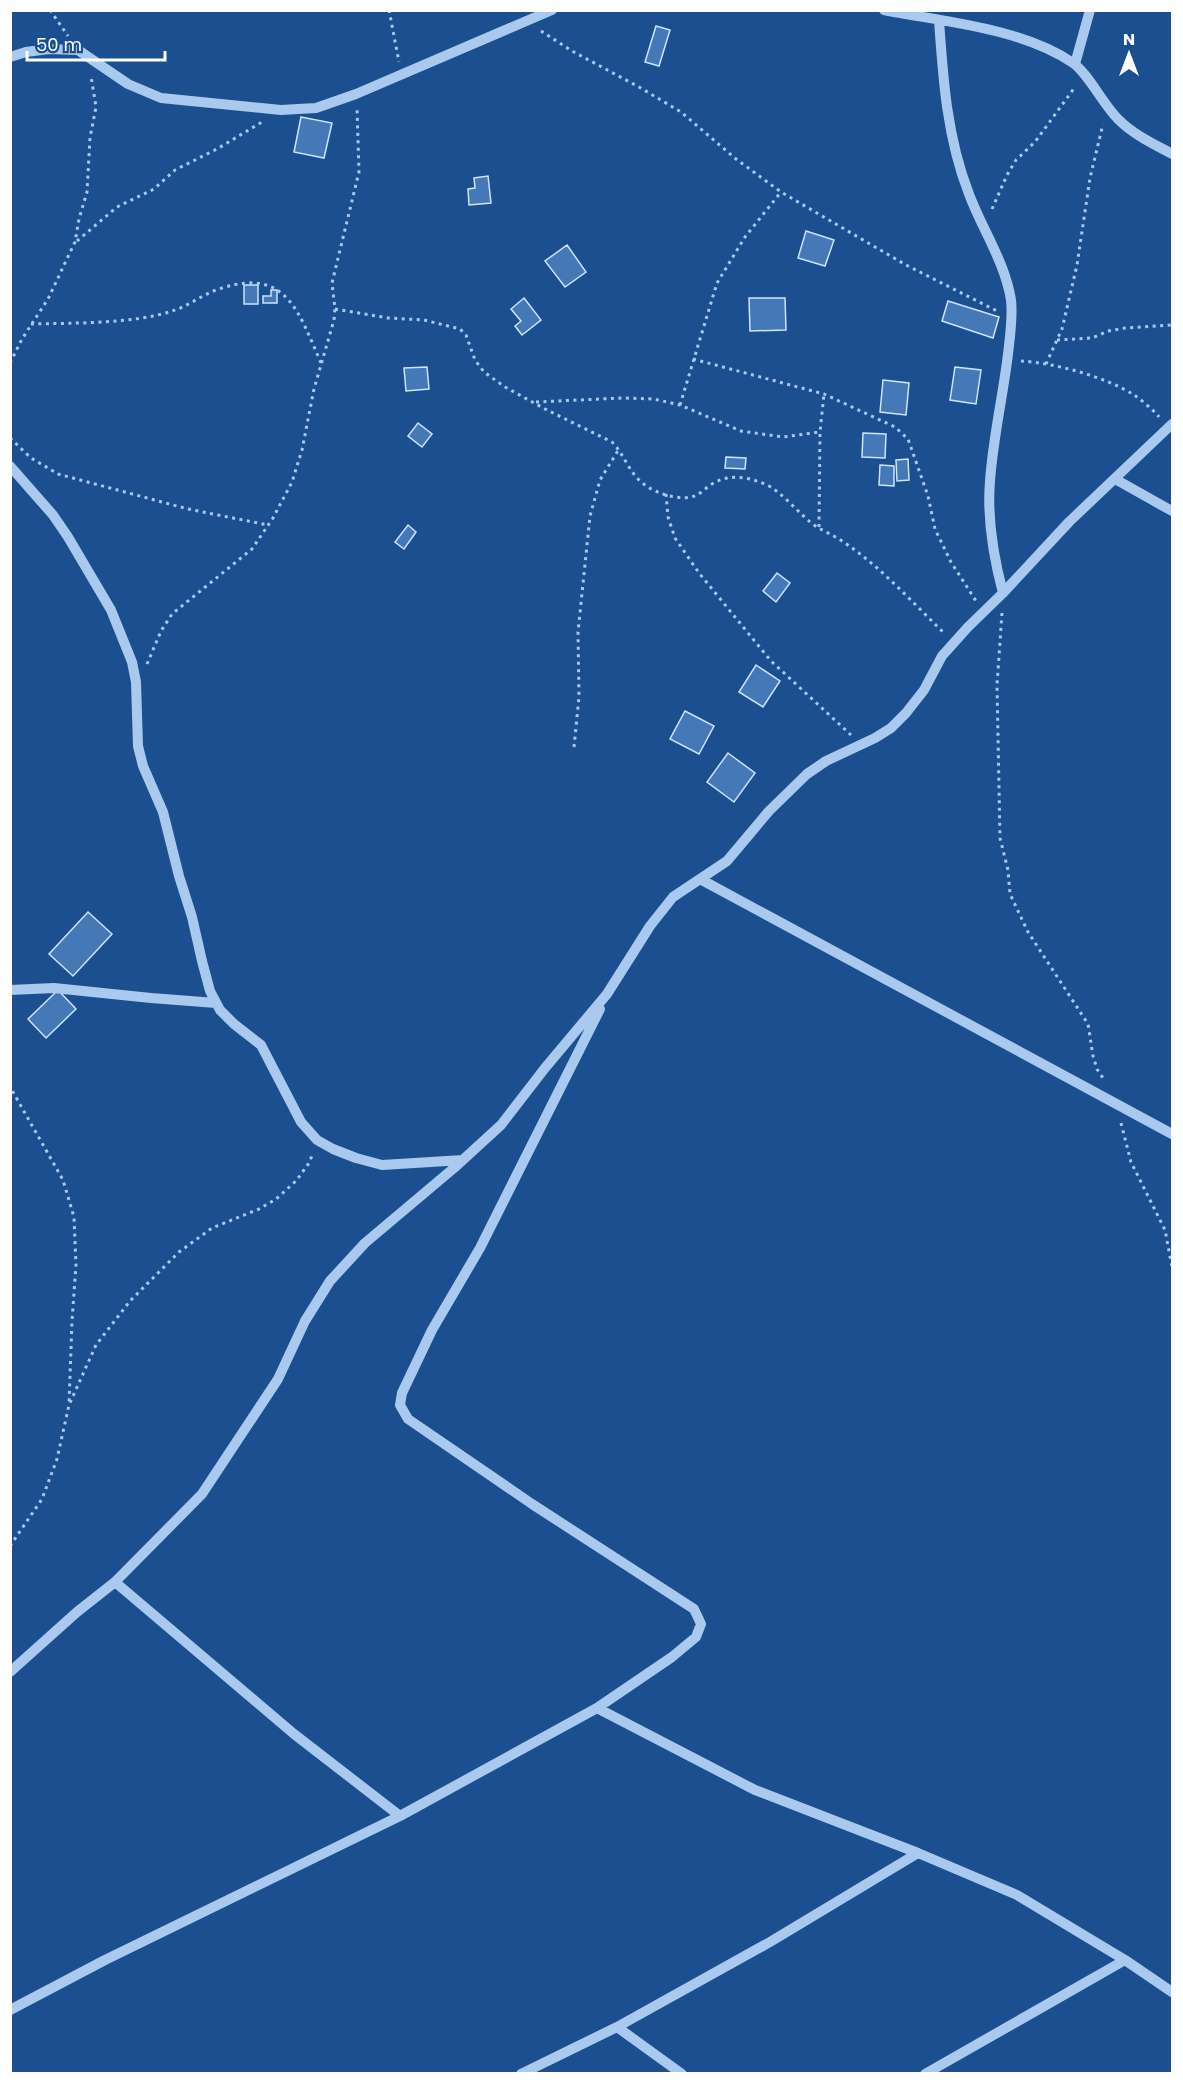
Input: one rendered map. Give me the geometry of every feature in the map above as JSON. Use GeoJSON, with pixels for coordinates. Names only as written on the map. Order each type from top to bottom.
{"type":"FeatureCollection","features":[{"type":"Feature","properties":{"kind":"street"},"geometry":{"type":"LineString","coordinates":[[10,57],[49,49],[78,50],[128,84],[161,98],[281,110],[316,108],[402,75],[552,10]]}},
{"type":"Feature","properties":{"kind":"street"},"geometry":{"type":"LineString","coordinates":[[884,10],[1028,41],[1051,51],[1075,64],[1119,120],[1144,139],[1173,154]]}},
{"type":"Feature","properties":{"kind":"street"},"geometry":{"type":"LineString","coordinates":[[1075,64],[1090,10]]}},
{"type":"Feature","properties":{"kind":"street"},"geometry":{"type":"LineString","coordinates":[[939,20],[946,102],[957,159],[969,196],[1003,270],[1011,301],[1008,360],[990,482],[994,547],[1002,594]]}},
{"type":"Feature","properties":{"kind":"street"},"geometry":{"type":"LineString","coordinates":[[10,2010],[105,1960],[400,1816],[597,1708],[672,1657],[696,1637],[701,1624],[694,1609],[532,1504],[408,1419],[400,1405],[402,1393],[432,1330],[480,1248],[608,993],[650,926],[673,897],[727,861],[769,811],[807,774],[826,761],[891,728],[924,690],[942,656],[954,643],[1069,522],[1171,425]]}},
{"type":"Feature","properties":{"kind":"street"},"geometry":{"type":"LineString","coordinates":[[10,466],[53,515],[91,574],[111,610],[132,662],[136,682],[138,746],[143,766],[163,812],[210,991],[220,1010],[261,1045],[301,1122],[317,1140],[356,1158],[382,1165],[463,1160]]}},
{"type":"Feature","properties":{"kind":"street"},"geometry":{"type":"LineString","coordinates":[[1115,479],[1173,511]]}},
{"type":"Feature","properties":{"kind":"street"},"geometry":{"type":"LineString","coordinates":[[700,879],[1173,1134]]}},
{"type":"Feature","properties":{"kind":"street"},"geometry":{"type":"LineString","coordinates":[[10,990],[54,988],[216,1003]]}},
{"type":"Feature","properties":{"kind":"street"},"geometry":{"type":"LineString","coordinates":[[10,1672],[77,1612],[115,1582],[202,1494],[278,1379],[305,1321],[330,1281],[365,1243],[501,1125],[608,993]]}},
{"type":"Feature","properties":{"kind":"street"},"geometry":{"type":"LineString","coordinates":[[115,1582],[294,1734],[400,1816]]}},
{"type":"Feature","properties":{"kind":"street"},"geometry":{"type":"LineString","coordinates":[[597,1708],[755,1790],[918,1853],[1017,1895],[1125,1960],[1173,1992]]}},
{"type":"Feature","properties":{"kind":"street"},"geometry":{"type":"LineString","coordinates":[[521,2073],[617,2027],[770,1942],[918,1853]]}},
{"type":"Feature","properties":{"kind":"street"},"geometry":{"type":"LineString","coordinates":[[925,2073],[1125,1960]]}},
{"type":"Feature","properties":{"kind":"street"},"geometry":{"type":"LineString","coordinates":[[617,2027],[682,2073]]}},
{"type":"Feature","properties":{"kind":"path"},"geometry":{"type":"LineString","coordinates":[[50,10],[78,50]]}},
{"type":"Feature","properties":{"kind":"path"},"geometry":{"type":"LineString","coordinates":[[389,10],[402,75]]}},
{"type":"Feature","properties":{"kind":"path"},"geometry":{"type":"LineString","coordinates":[[527,21],[572,51],[681,112],[736,159],[781,192],[906,265],[1011,318]]}},
{"type":"Feature","properties":{"kind":"path"},"geometry":{"type":"LineString","coordinates":[[10,363],[31,324],[48,299],[75,242],[87,192],[90,138],[96,107],[88,57]]}},
{"type":"Feature","properties":{"kind":"path"},"geometry":{"type":"LineString","coordinates":[[985,228],[1007,175],[1016,160],[1035,142],[1058,108],[1084,76]]}},
{"type":"Feature","properties":{"kind":"path"},"geometry":{"type":"LineString","coordinates":[[136,682],[144,672],[161,631],[172,614],[226,573],[252,549],[292,482],[302,450],[314,389],[335,309],[332,282],[359,172],[356,94]]}},
{"type":"Feature","properties":{"kind":"path"},"geometry":{"type":"LineString","coordinates":[[1046,364],[1062,329],[1085,222],[1090,178],[1107,105]]}},
{"type":"Feature","properties":{"kind":"path"},"geometry":{"type":"LineString","coordinates":[[75,242],[117,207],[154,189],[175,170],[217,149],[281,110]]}},
{"type":"Feature","properties":{"kind":"path"},"geometry":{"type":"LineString","coordinates":[[680,405],[717,284],[745,237],[781,192]]}},
{"type":"Feature","properties":{"kind":"path"},"geometry":{"type":"LineString","coordinates":[[31,324],[85,323],[141,317],[172,311],[220,288],[259,282],[277,288],[287,297],[322,364]]}},
{"type":"Feature","properties":{"kind":"path"},"geometry":{"type":"LineString","coordinates":[[335,309],[388,318],[424,320],[460,329],[466,335],[475,360],[484,372],[505,387],[574,424],[601,435],[619,449],[635,477],[652,490],[684,497],[696,496],[724,479],[733,477],[745,478],[769,487],[819,527],[843,541],[882,572],[954,643]]}},
{"type":"Feature","properties":{"kind":"path"},"geometry":{"type":"LineString","coordinates":[[1057,340],[1092,338],[1108,331],[1125,328],[1173,325]]}},
{"type":"Feature","properties":{"kind":"path"},"geometry":{"type":"LineString","coordinates":[[693,359],[824,394],[895,427],[908,440],[928,496],[935,529],[951,562],[984,612]]}},
{"type":"Feature","properties":{"kind":"path"},"geometry":{"type":"LineString","coordinates":[[1008,360],[1046,364],[1118,386],[1137,396],[1171,425]]}},
{"type":"Feature","properties":{"kind":"path"},"geometry":{"type":"LineString","coordinates":[[819,527],[820,432],[824,394]]}},
{"type":"Feature","properties":{"kind":"path"},"geometry":{"type":"LineString","coordinates":[[534,402],[654,399],[680,405],[741,431],[783,437],[820,432]]}},
{"type":"Feature","properties":{"kind":"path"},"geometry":{"type":"LineString","coordinates":[[10,438],[31,458],[64,477],[188,509],[268,525]]}},
{"type":"Feature","properties":{"kind":"path"},"geometry":{"type":"LineString","coordinates":[[574,747],[579,697],[578,632],[590,516],[600,480],[619,449]]}},
{"type":"Feature","properties":{"kind":"path"},"geometry":{"type":"LineString","coordinates":[[666,494],[668,517],[675,538],[699,573],[771,661],[861,745]]}},
{"type":"Feature","properties":{"kind":"path"},"geometry":{"type":"LineString","coordinates":[[1002,594],[997,686],[1000,838],[1008,870],[1010,894],[1028,932],[1088,1024],[1089,1041],[1097,1069],[1104,1077],[1117,1105],[1131,1162],[1165,1230],[1173,1267]]}},
{"type":"Feature","properties":{"kind":"path"},"geometry":{"type":"LineString","coordinates":[[10,1084],[63,1180],[74,1217],[76,1265],[69,1405],[57,1459],[42,1499],[10,1546]]}},
{"type":"Feature","properties":{"kind":"path"},"geometry":{"type":"LineString","coordinates":[[69,1405],[96,1345],[130,1301],[179,1252],[212,1228],[259,1209],[276,1199],[296,1181],[309,1163],[317,1140]]}},
{"type":"Feature","properties":{"kind":"building"},"geometry":{"type":"Polygon","coordinates":[[[656,26],[670,30],[659,66],[645,62],[656,26]]]}},
{"type":"Feature","properties":{"kind":"building"},"geometry":{"type":"Polygon","coordinates":[[[301,117],[332,123],[324,158],[294,152],[301,117]]]}},
{"type":"Feature","properties":{"kind":"building"},"geometry":{"type":"Polygon","coordinates":[[[488,176],[491,203],[469,205],[468,189],[475,188],[474,178],[488,176]]]}},
{"type":"Feature","properties":{"kind":"building"},"geometry":{"type":"Polygon","coordinates":[[[806,231],[834,240],[825,266],[798,258],[806,231]]]}},
{"type":"Feature","properties":{"kind":"building"},"geometry":{"type":"Polygon","coordinates":[[[567,245],[586,272],[565,287],[545,261],[567,245]]]}},
{"type":"Feature","properties":{"kind":"building"},"geometry":{"type":"Polygon","coordinates":[[[244,285],[258,285],[258,304],[244,304],[244,285]]]}},
{"type":"Feature","properties":{"kind":"building"},"geometry":{"type":"Polygon","coordinates":[[[271,290],[277,290],[277,303],[263,303],[263,296],[271,296],[271,290]]]}},
{"type":"Feature","properties":{"kind":"building"},"geometry":{"type":"Polygon","coordinates":[[[524,298],[541,320],[522,335],[515,326],[521,321],[511,309],[524,298]]]}},
{"type":"Feature","properties":{"kind":"building"},"geometry":{"type":"Polygon","coordinates":[[[749,298],[785,298],[786,330],[750,331],[749,298]]]}},
{"type":"Feature","properties":{"kind":"building"},"geometry":{"type":"Polygon","coordinates":[[[948,301],[999,317],[993,338],[942,321],[948,301]]]}},
{"type":"Feature","properties":{"kind":"building"},"geometry":{"type":"Polygon","coordinates":[[[427,367],[429,389],[406,391],[404,368],[427,367]]]}},
{"type":"Feature","properties":{"kind":"building"},"geometry":{"type":"Polygon","coordinates":[[[955,367],[981,370],[976,404],[950,400],[955,367]]]}},
{"type":"Feature","properties":{"kind":"building"},"geometry":{"type":"Polygon","coordinates":[[[883,380],[909,383],[906,415],[880,412],[883,380]]]}},
{"type":"Feature","properties":{"kind":"building"},"geometry":{"type":"Polygon","coordinates":[[[418,423],[432,434],[422,447],[408,436],[418,423]]]}},
{"type":"Feature","properties":{"kind":"building"},"geometry":{"type":"Polygon","coordinates":[[[863,433],[886,434],[885,458],[862,457],[863,433]]]}},
{"type":"Feature","properties":{"kind":"building"},"geometry":{"type":"Polygon","coordinates":[[[726,457],[746,458],[745,469],[725,468],[726,457]]]}},
{"type":"Feature","properties":{"kind":"building"},"geometry":{"type":"Polygon","coordinates":[[[908,459],[909,480],[897,481],[896,460],[908,459]]]}},
{"type":"Feature","properties":{"kind":"building"},"geometry":{"type":"Polygon","coordinates":[[[880,465],[894,466],[894,486],[879,485],[880,465]]]}},
{"type":"Feature","properties":{"kind":"building"},"geometry":{"type":"Polygon","coordinates":[[[408,525],[416,532],[404,549],[395,542],[408,525]]]}},
{"type":"Feature","properties":{"kind":"building"},"geometry":{"type":"Polygon","coordinates":[[[777,573],[790,583],[776,602],[763,591],[777,573]]]}},
{"type":"Feature","properties":{"kind":"building"},"geometry":{"type":"Polygon","coordinates":[[[756,665],[780,681],[763,707],[739,692],[756,665]]]}},
{"type":"Feature","properties":{"kind":"building"},"geometry":{"type":"Polygon","coordinates":[[[685,711],[714,726],[699,754],[670,739],[685,711]]]}},
{"type":"Feature","properties":{"kind":"building"},"geometry":{"type":"Polygon","coordinates":[[[728,753],[755,773],[734,802],[707,782],[728,753]]]}},
{"type":"Feature","properties":{"kind":"building"},"geometry":{"type":"Polygon","coordinates":[[[88,912],[112,934],[73,976],[49,954],[88,912]]]}},
{"type":"Feature","properties":{"kind":"building"},"geometry":{"type":"Polygon","coordinates":[[[58,990],[76,1009],[46,1038],[28,1019],[58,990]]]}}]}
